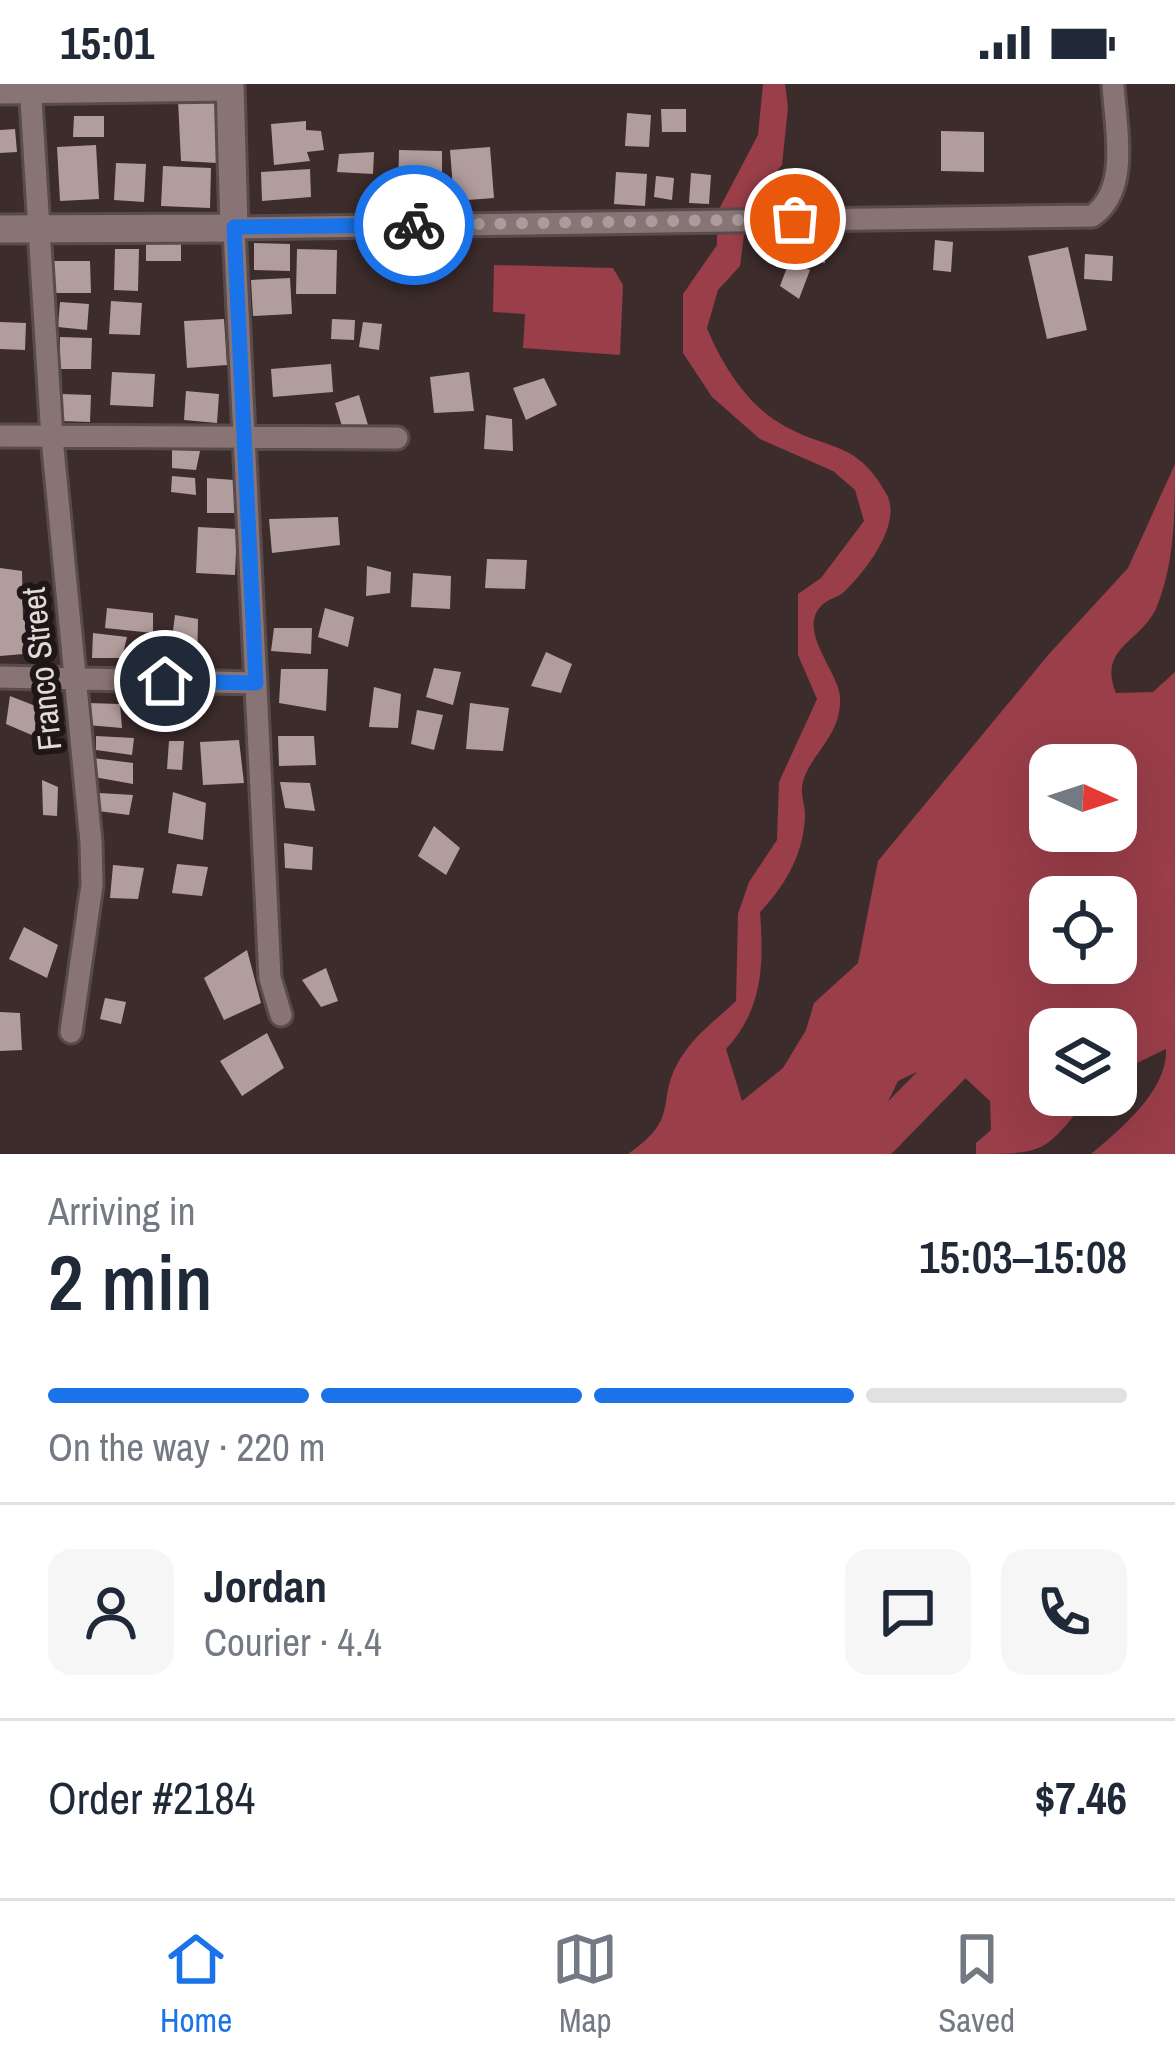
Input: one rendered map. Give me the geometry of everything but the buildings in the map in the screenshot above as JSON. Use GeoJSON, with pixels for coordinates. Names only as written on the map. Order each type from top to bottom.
{"type":"FeatureCollection","features":[{"type":"Feature","properties":{"kind":"street"},"geometry":{"type":"LineString","coordinates":[[0,229],[1092,216],[1106,206],[1117,174],[1113,84]]}},
{"type":"Feature","properties":{"kind":"street"},"geometry":{"type":"LineString","coordinates":[[0,93],[30,88],[231,87],[270,978],[281,1016]]}},
{"type":"Feature","properties":{"kind":"street","name":"Franco Street"},"geometry":{"type":"LineString","coordinates":[[30,88],[52,438],[92,885],[71,1032]]}},
{"type":"Feature","properties":{"kind":"street"},"geometry":{"type":"LineString","coordinates":[[0,436],[397,438]]}},
{"type":"Feature","properties":{"kind":"street"},"geometry":{"type":"LineString","coordinates":[[0,677],[256,683]]}},
{"type":"Feature","properties":{"kind":"shaded area"},"geometry":{"type":"Polygon","coordinates":[[[763,84],[785,84],[788,107],[782,165],[748,204],[740,266],[718,290],[707,328],[727,367],[755,404],[778,422],[864,463],[890,507],[886,533],[863,572],[815,615],[816,639],[838,687],[839,712],[805,776],[804,829],[797,855],[778,891],[760,912],[762,950],[754,1002],[726,1049],[742,1101],[783,1068],[806,1030],[814,1003],[858,963],[878,861],[1049,654],[1128,568],[1175,464],[1172,539],[1162,594],[1147,622],[1116,656],[1112,678],[1116,693],[1153,692],[1175,672],[1175,1154],[1091,1154],[1137,1116],[1165,1064],[1166,1049],[1137,1063],[1137,1008],[1029,1008],[1029,1116],[1073,1116],[1044,1146],[1018,1153],[976,1154],[976,1143],[991,1130],[990,1101],[963,1076],[929,1066],[898,1081],[882,1114],[847,1154],[628,1154],[656,1129],[682,1056],[736,1001],[738,914],[749,882],[777,840],[779,782],[817,699],[798,655],[798,594],[821,578],[864,521],[855,490],[833,471],[760,439],[712,397],[683,353],[683,294],[717,245],[717,213],[758,135],[763,84]]]}},
{"type":"Feature","properties":{"kind":"shaded area"},"geometry":{"type":"Polygon","coordinates":[[[494,265],[613,268],[623,285],[620,355],[523,348],[525,314],[493,312],[494,265]]]}},
{"type":"Feature","properties":{"kind":"waterway"},"geometry":{"type":"LineString","coordinates":[[864,1154],[1030,984]]}},
{"type":"Feature","properties":{"kind":"way so far"},"geometry":{"type":"LineString","coordinates":[[414,225],[795,219]]}},
{"type":"Feature","properties":{"kind":"route"},"geometry":{"type":"LineString","coordinates":[[165,681],[256,683],[234,227],[414,225]]}}]}
